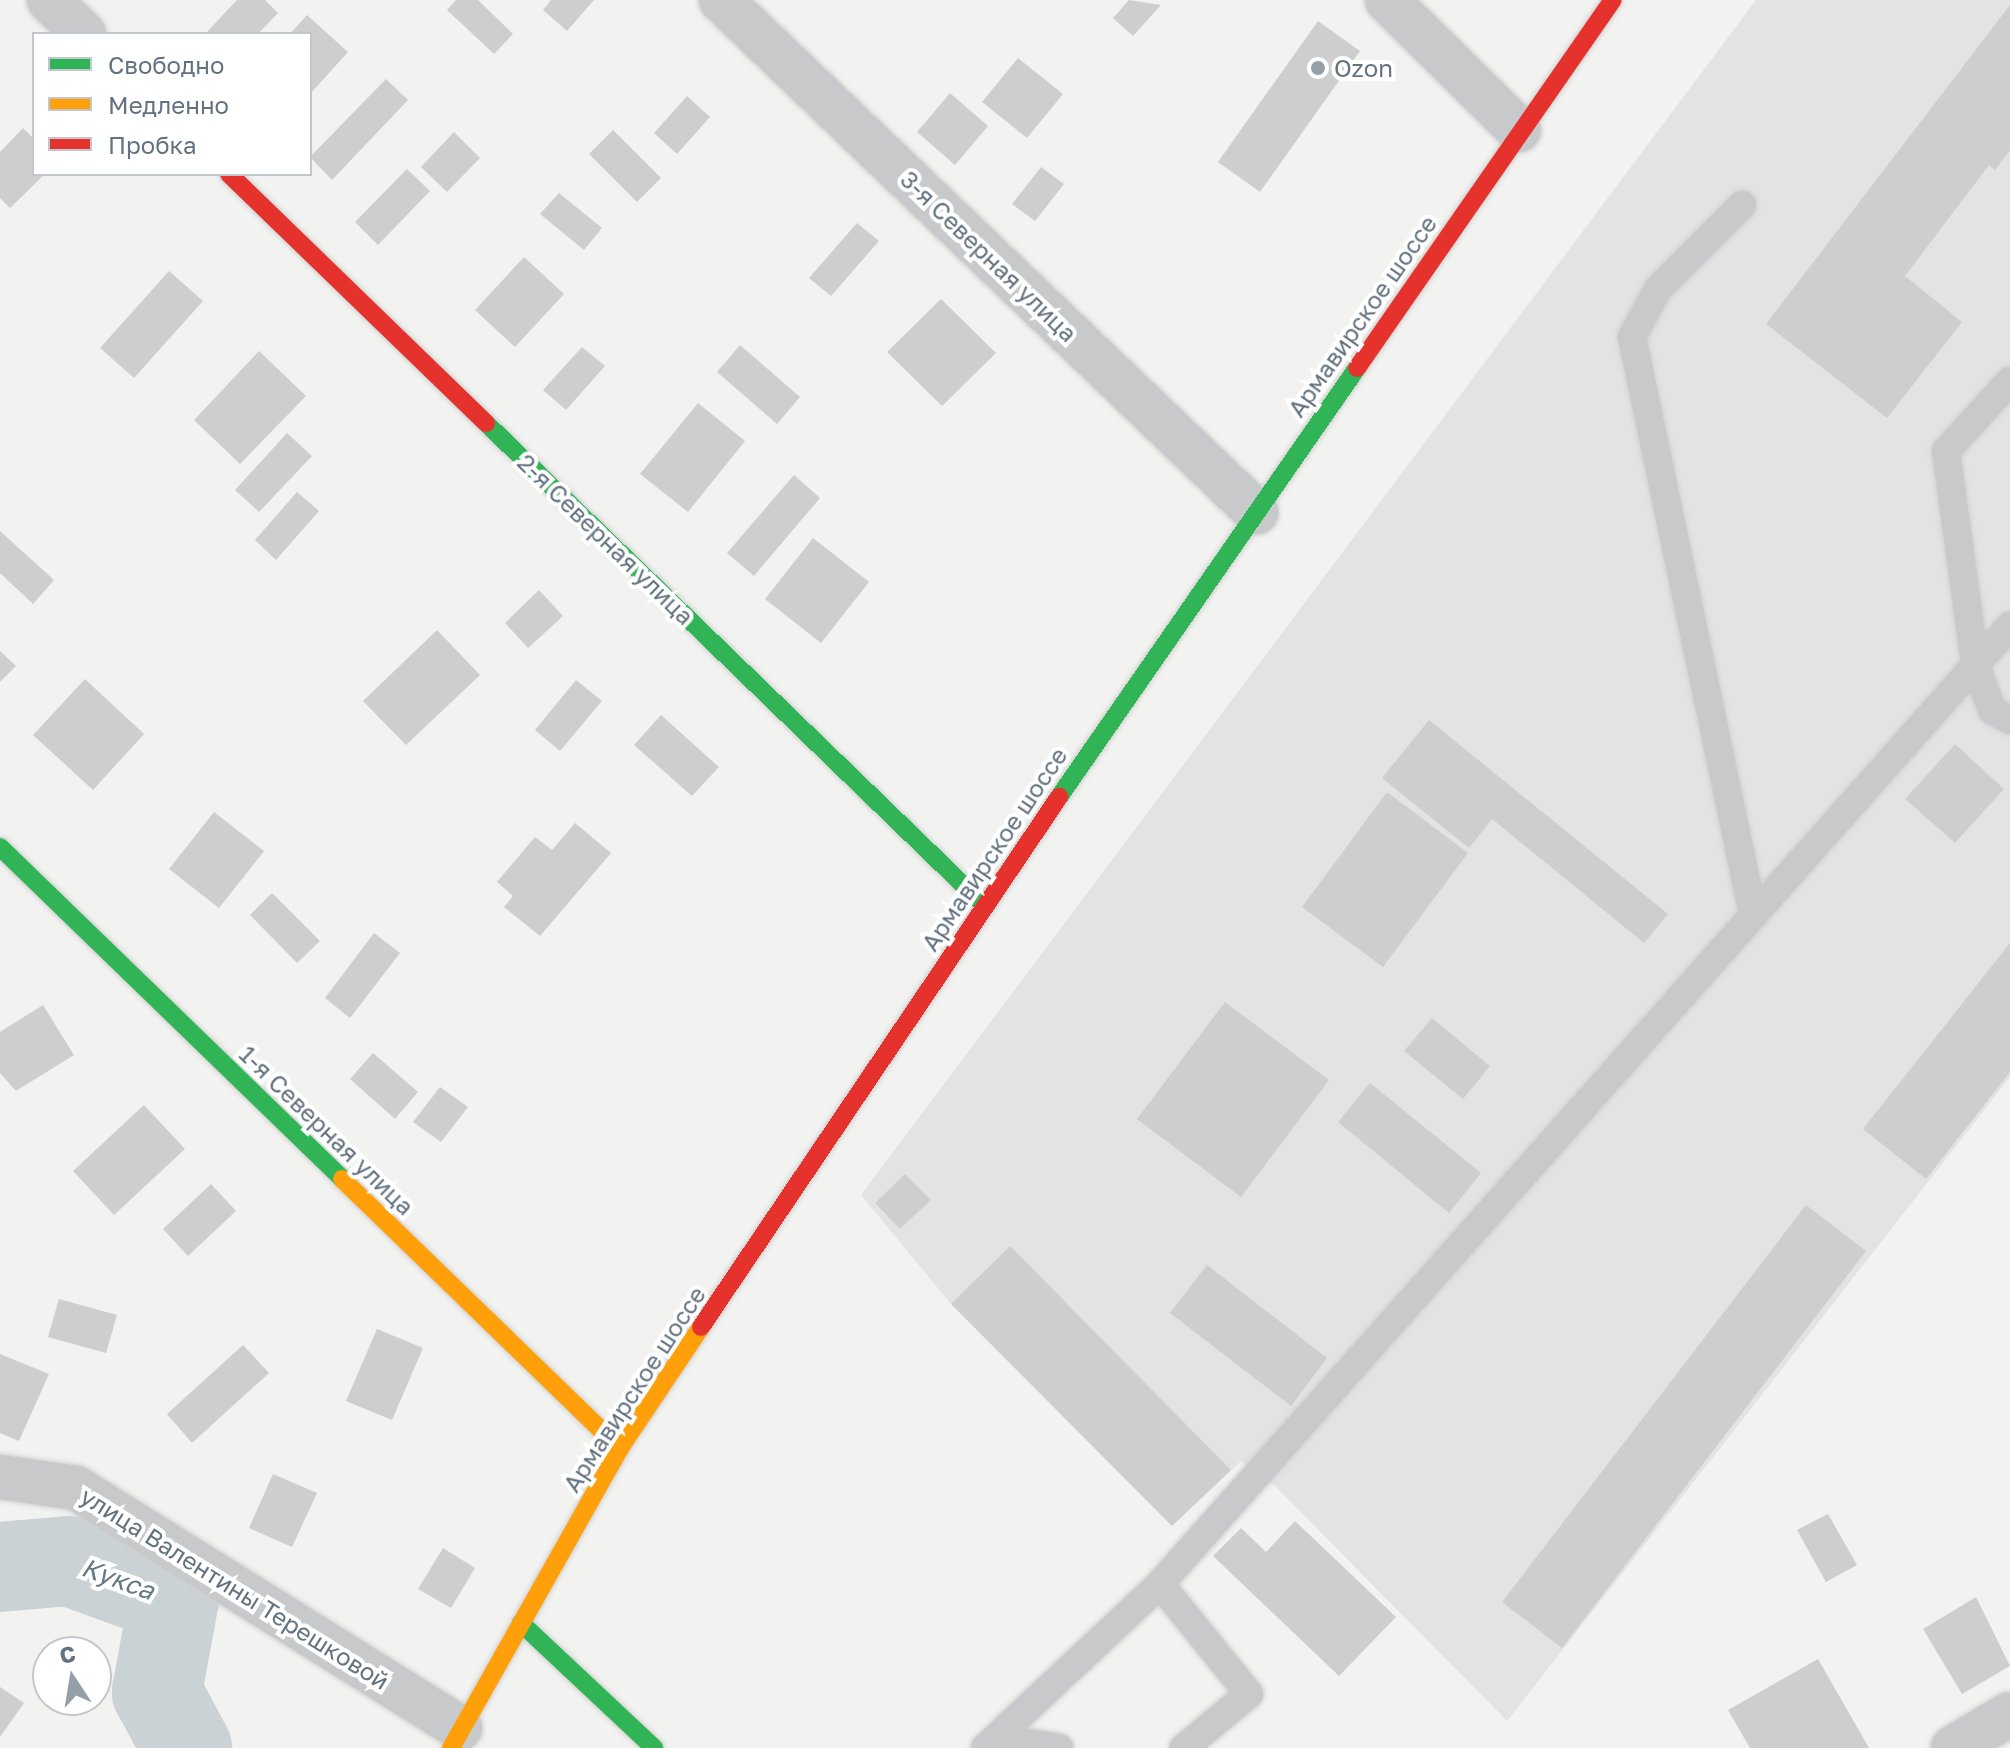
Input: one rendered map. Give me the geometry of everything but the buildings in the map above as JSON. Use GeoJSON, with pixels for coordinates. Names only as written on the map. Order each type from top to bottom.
{"type":"FeatureCollection","features":[{"type":"Feature","properties":{"kind":"main road","name":"Армавирское шоссе"},"geometry":{"type":"LineString","coordinates":[[455,1738],[620,1448],[984,905],[1519,130],[1613,0]]}},
{"type":"Feature","properties":{"kind":"main road","name":"2-я Северная улица"},"geometry":{"type":"LineString","coordinates":[[231,176],[984,905]]}},
{"type":"Feature","properties":{"kind":"main road","name":"1-я Северная улица"},"geometry":{"type":"LineString","coordinates":[[0,847],[620,1448]]}},
{"type":"Feature","properties":{"kind":"main road"},"geometry":{"type":"LineString","coordinates":[[521,1623],[654,1748]]}},
{"type":"Feature","properties":{"kind":"street"},"geometry":{"type":"LineString","coordinates":[[49,0],[82,32]]}},
{"type":"Feature","properties":{"kind":"street","name":"3-я Северная улица"},"geometry":{"type":"LineString","coordinates":[[721,0],[1256,512]]}},
{"type":"Feature","properties":{"kind":"street"},"geometry":{"type":"LineString","coordinates":[[1387,0],[1519,130]]}},
{"type":"Feature","properties":{"kind":"street","name":"улица Валентины Терешковой"},"geometry":{"type":"LineString","coordinates":[[0,1477],[76,1488],[455,1738]]}},
{"type":"Feature","properties":{"kind":"street"},"geometry":{"type":"LineString","coordinates":[[1953,1748],[2010,1714]]}},
{"type":"Feature","properties":{"kind":"lane"},"geometry":{"type":"LineString","coordinates":[[1742,205],[1658,289],[1632,337],[1753,914]]}},
{"type":"Feature","properties":{"kind":"lane"},"geometry":{"type":"LineString","coordinates":[[2010,381],[1946,451],[1975,663],[1992,710],[2010,720]]}},
{"type":"Feature","properties":{"kind":"lane"},"geometry":{"type":"LineString","coordinates":[[992,1743],[1160,1584],[2010,626]]}},
{"type":"Feature","properties":{"kind":"lane"},"geometry":{"type":"LineString","coordinates":[[1160,1584],[1249,1694],[1184,1748]]}},
{"type":"Feature","properties":{"kind":"lane"},"geometry":{"type":"LineString","coordinates":[[992,1743],[1059,1748]]}},
{"type":"Feature","properties":{"kind":"shaded area"},"geometry":{"type":"Polygon","coordinates":[[[1756,0],[2010,0],[2010,1077],[1507,1721],[1275,1486],[1241,1461],[1172,1526],[951,1304],[861,1195],[1756,0]]]}},
{"type":"Feature","properties":{"kind":"waterway","name":"Кукса"},"geometry":{"type":"LineString","coordinates":[[0,1567],[69,1561],[174,1599],[157,1692],[187,1748]]}},
{"type":"Feature","properties":{"kind":"traffic: fast"},"geometry":{"type":"LineString","coordinates":[[1059,797],[1357,368]]}},
{"type":"Feature","properties":{"kind":"traffic: fast"},"geometry":{"type":"LineString","coordinates":[[486,423],[984,905]]}},
{"type":"Feature","properties":{"kind":"traffic: fast"},"geometry":{"type":"LineString","coordinates":[[0,847],[342,1179]]}},
{"type":"Feature","properties":{"kind":"traffic: fast"},"geometry":{"type":"LineString","coordinates":[[521,1623],[654,1748]]}},
{"type":"Feature","properties":{"kind":"traffic: slow"},"geometry":{"type":"LineString","coordinates":[[342,1179],[620,1448]]}},
{"type":"Feature","properties":{"kind":"traffic: slow"},"geometry":{"type":"LineString","coordinates":[[451,1748],[620,1448],[701,1327]]}},
{"type":"Feature","properties":{"kind":"traffic: jam"},"geometry":{"type":"LineString","coordinates":[[1357,368],[1613,0]]}},
{"type":"Feature","properties":{"kind":"traffic: jam"},"geometry":{"type":"LineString","coordinates":[[231,176],[486,423]]}},
{"type":"Feature","properties":{"kind":"traffic: jam"},"geometry":{"type":"LineString","coordinates":[[701,1327],[1059,797]]}},
{"type":"Feature","properties":{"kind":"place","name":"Ozon"},"geometry":{"type":"Point","coordinates":[1318,68]}}]}
